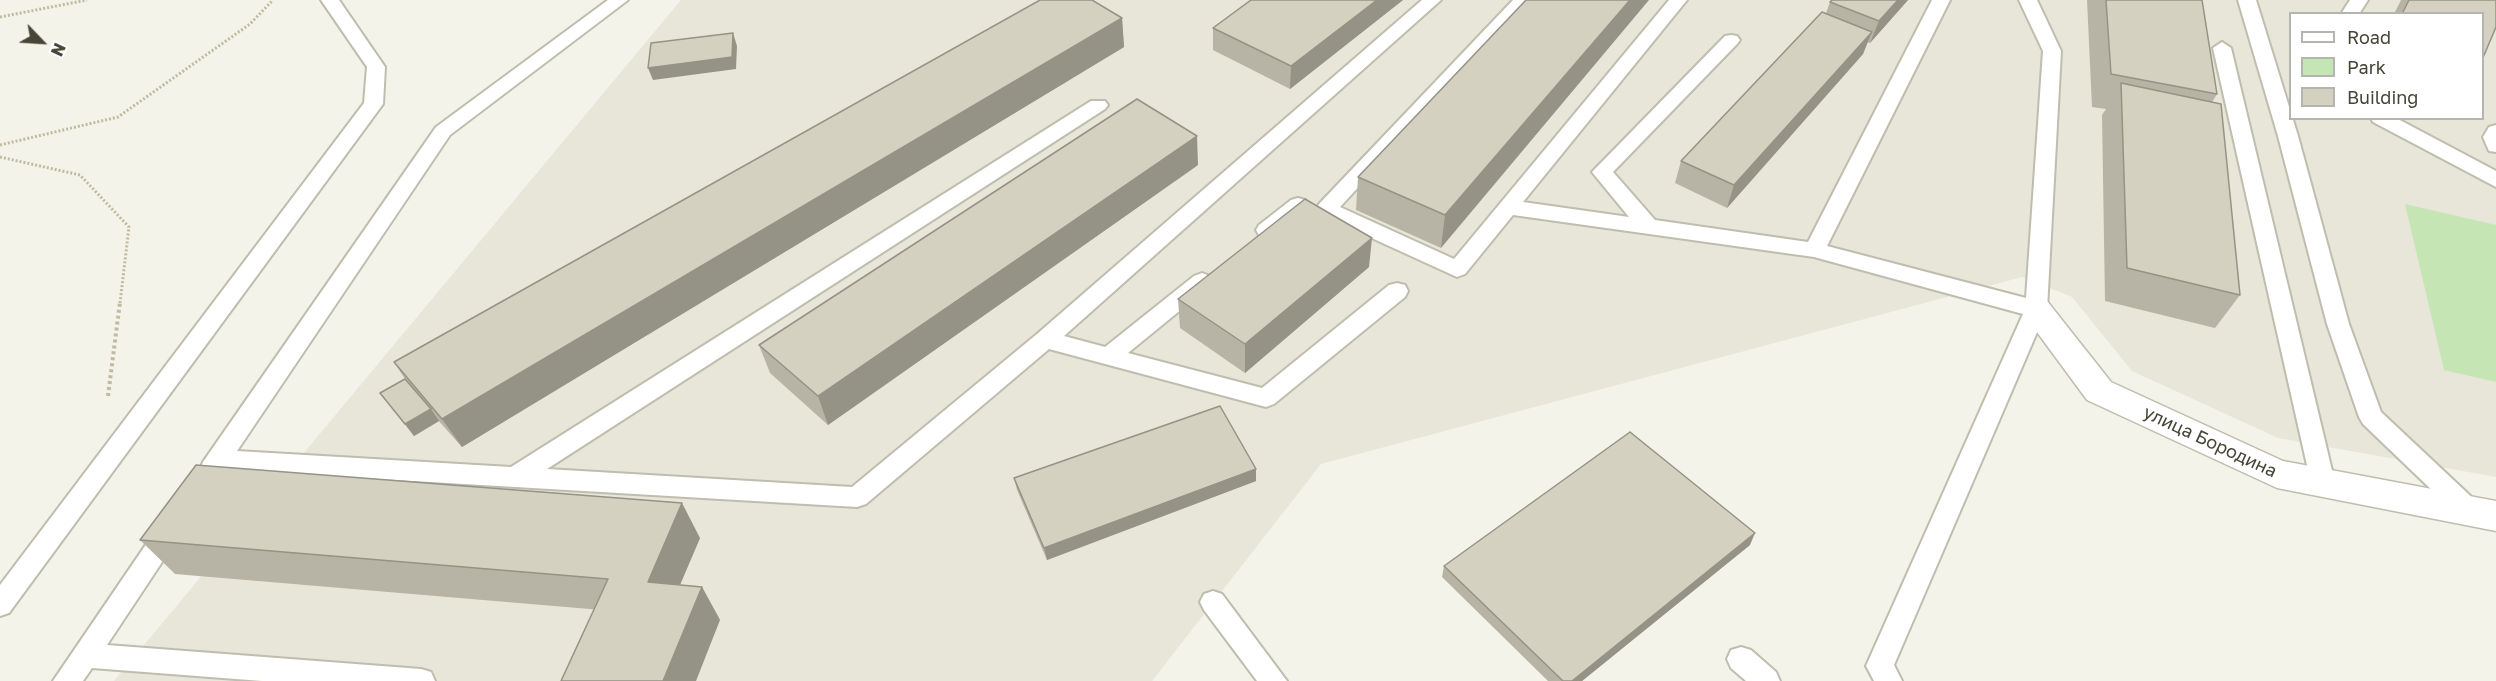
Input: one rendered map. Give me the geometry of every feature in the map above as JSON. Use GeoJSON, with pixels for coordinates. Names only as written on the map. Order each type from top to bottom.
{"type":"FeatureCollection","features":[{"type":"Feature","properties":{"kind":"street","name":"улица Бородина"},"geometry":{"type":"LineString","coordinates":[[2036,309],[2099,391],[2277,474],[2483,514]]}},
{"type":"Feature","properties":{"kind":"lane"},"geometry":{"type":"LineString","coordinates":[[0,605],[373,104],[376,67],[330,0]]}},
{"type":"Feature","properties":{"kind":"lane"},"geometry":{"type":"LineString","coordinates":[[198,489],[443,130],[619,0]]}},
{"type":"Feature","properties":{"kind":"lane"},"geometry":{"type":"LineString","coordinates":[[218,460],[857,497],[1044,340],[1432,0]]}},
{"type":"Feature","properties":{"kind":"lane"},"geometry":{"type":"LineString","coordinates":[[1523,0],[1326,209],[1457,269],[1678,0]]}},
{"type":"Feature","properties":{"kind":"lane"},"geometry":{"type":"LineString","coordinates":[[1814,250],[1941,0]]}},
{"type":"Feature","properties":{"kind":"lane"},"geometry":{"type":"LineString","coordinates":[[1888,681],[1880,666],[2036,309],[2052,51],[2028,0]]}},
{"type":"Feature","properties":{"kind":"lane"},"geometry":{"type":"LineString","coordinates":[[2247,0],[2289,135],[2338,324],[2371,417],[2483,514]]}},
{"type":"Feature","properties":{"kind":"lane"},"geometry":{"type":"LineString","coordinates":[[1647,226],[1602,172],[1731,40]]}},
{"type":"Feature","properties":{"kind":"lane"},"geometry":{"type":"LineString","coordinates":[[2222,48],[2323,483]]}},
{"type":"Feature","properties":{"kind":"lane"},"geometry":{"type":"LineString","coordinates":[[515,477],[1098,105]]}},
{"type":"Feature","properties":{"kind":"lane"},"geometry":{"type":"LineString","coordinates":[[2384,120],[2496,180]]}},
{"type":"Feature","properties":{"kind":"lane"},"geometry":{"type":"LineString","coordinates":[[2496,131],[2493,137],[2496,146]]}},
{"type":"Feature","properties":{"kind":"lane"},"geometry":{"type":"LineString","coordinates":[[1252,241],[1298,205]]}},
{"type":"Feature","properties":{"kind":"lane"},"geometry":{"type":"LineString","coordinates":[[1508,207],[1814,250],[2036,309]]}},
{"type":"Feature","properties":{"kind":"lane"},"geometry":{"type":"LineString","coordinates":[[1108,357],[1216,270]]}},
{"type":"Feature","properties":{"kind":"lane"},"geometry":{"type":"LineString","coordinates":[[1044,340],[1266,398],[1397,291]]}},
{"type":"Feature","properties":{"kind":"lane"},"geometry":{"type":"LineString","coordinates":[[67,681],[184,509]]}},
{"type":"Feature","properties":{"kind":"lane"},"geometry":{"type":"LineString","coordinates":[[1213,602],[1273,681]]}},
{"type":"Feature","properties":{"kind":"lane"},"geometry":{"type":"LineString","coordinates":[[85,655],[421,681]]}},
{"type":"Feature","properties":{"kind":"lane"},"geometry":{"type":"LineString","coordinates":[[1741,659],[1766,681]]}},
{"type":"Feature","properties":{"kind":"path"},"geometry":{"type":"LineString","coordinates":[[0,17],[87,0]]}},
{"type":"Feature","properties":{"kind":"path"},"geometry":{"type":"LineString","coordinates":[[0,145],[118,117],[250,24],[273,0]]}},
{"type":"Feature","properties":{"kind":"path"},"geometry":{"type":"LineString","coordinates":[[0,157],[80,175],[129,227],[107,404]]}},
{"type":"Feature","properties":{"kind":"shaded area"},"geometry":{"type":"Polygon","coordinates":[[[681,0],[2496,0],[2496,477],[2278,438],[2132,371],[2072,297],[2022,277],[1321,464],[1152,681],[114,681],[681,0]]]}},
{"type":"Feature","properties":{"kind":"green space"},"geometry":{"type":"Polygon","coordinates":[[[2405,204],[2496,225],[2496,382],[2444,370],[2405,204]]]}},
{"type":"Feature","properties":{"kind":"building"},"geometry":{"type":"Polygon","coordinates":[[[1040,0],[1092,0],[1122,18],[442,419],[394,362],[1040,0]]]}},
{"type":"Feature","properties":{"kind":"building"},"geometry":{"type":"Polygon","coordinates":[[[1251,0],[1377,0],[1291,66],[1213,28],[1251,0]]]}},
{"type":"Feature","properties":{"kind":"building"},"geometry":{"type":"Polygon","coordinates":[[[1526,0],[1630,0],[1445,215],[1358,177],[1526,0]]]}},
{"type":"Feature","properties":{"kind":"building"},"geometry":{"type":"Polygon","coordinates":[[[1832,0],[1898,0],[1879,21],[1830,2],[1832,0]]]}},
{"type":"Feature","properties":{"kind":"building"},"geometry":{"type":"Polygon","coordinates":[[[2106,0],[2202,0],[2217,94],[2111,74],[2106,0]]]}},
{"type":"Feature","properties":{"kind":"building"},"geometry":{"type":"Polygon","coordinates":[[[2409,0],[2496,0],[2496,27],[2484,55],[2484,12],[2403,12],[2409,0]]]}},
{"type":"Feature","properties":{"kind":"building"},"geometry":{"type":"Polygon","coordinates":[[[1822,12],[1872,32],[1734,185],[1681,161],[1822,12]]]}},
{"type":"Feature","properties":{"kind":"building"},"geometry":{"type":"Polygon","coordinates":[[[733,33],[732,57],[648,68],[651,43],[733,33]]]}},
{"type":"Feature","properties":{"kind":"building"},"geometry":{"type":"Polygon","coordinates":[[[2121,83],[2221,104],[2240,295],[2127,268],[2121,83]]]}},
{"type":"Feature","properties":{"kind":"building"},"geometry":{"type":"Polygon","coordinates":[[[1137,99],[1197,136],[818,396],[759,345],[1137,99]]]}},
{"type":"Feature","properties":{"kind":"building"},"geometry":{"type":"Polygon","coordinates":[[[1305,199],[1372,238],[1245,344],[1178,299],[1305,199]]]}},
{"type":"Feature","properties":{"kind":"building"},"geometry":{"type":"Polygon","coordinates":[[[405,379],[431,409],[405,424],[380,393],[405,379]]]}},
{"type":"Feature","properties":{"kind":"building"},"geometry":{"type":"Polygon","coordinates":[[[1220,406],[1256,469],[1044,548],[1014,478],[1220,406]]]}},
{"type":"Feature","properties":{"kind":"building"},"geometry":{"type":"Polygon","coordinates":[[[1630,432],[1755,533],[1572,681],[1563,681],[1444,566],[1630,432]]]}},
{"type":"Feature","properties":{"kind":"building"},"geometry":{"type":"Polygon","coordinates":[[[196,465],[682,503],[648,582],[702,587],[663,681],[561,681],[608,579],[140,540],[196,465]]]}}]}
